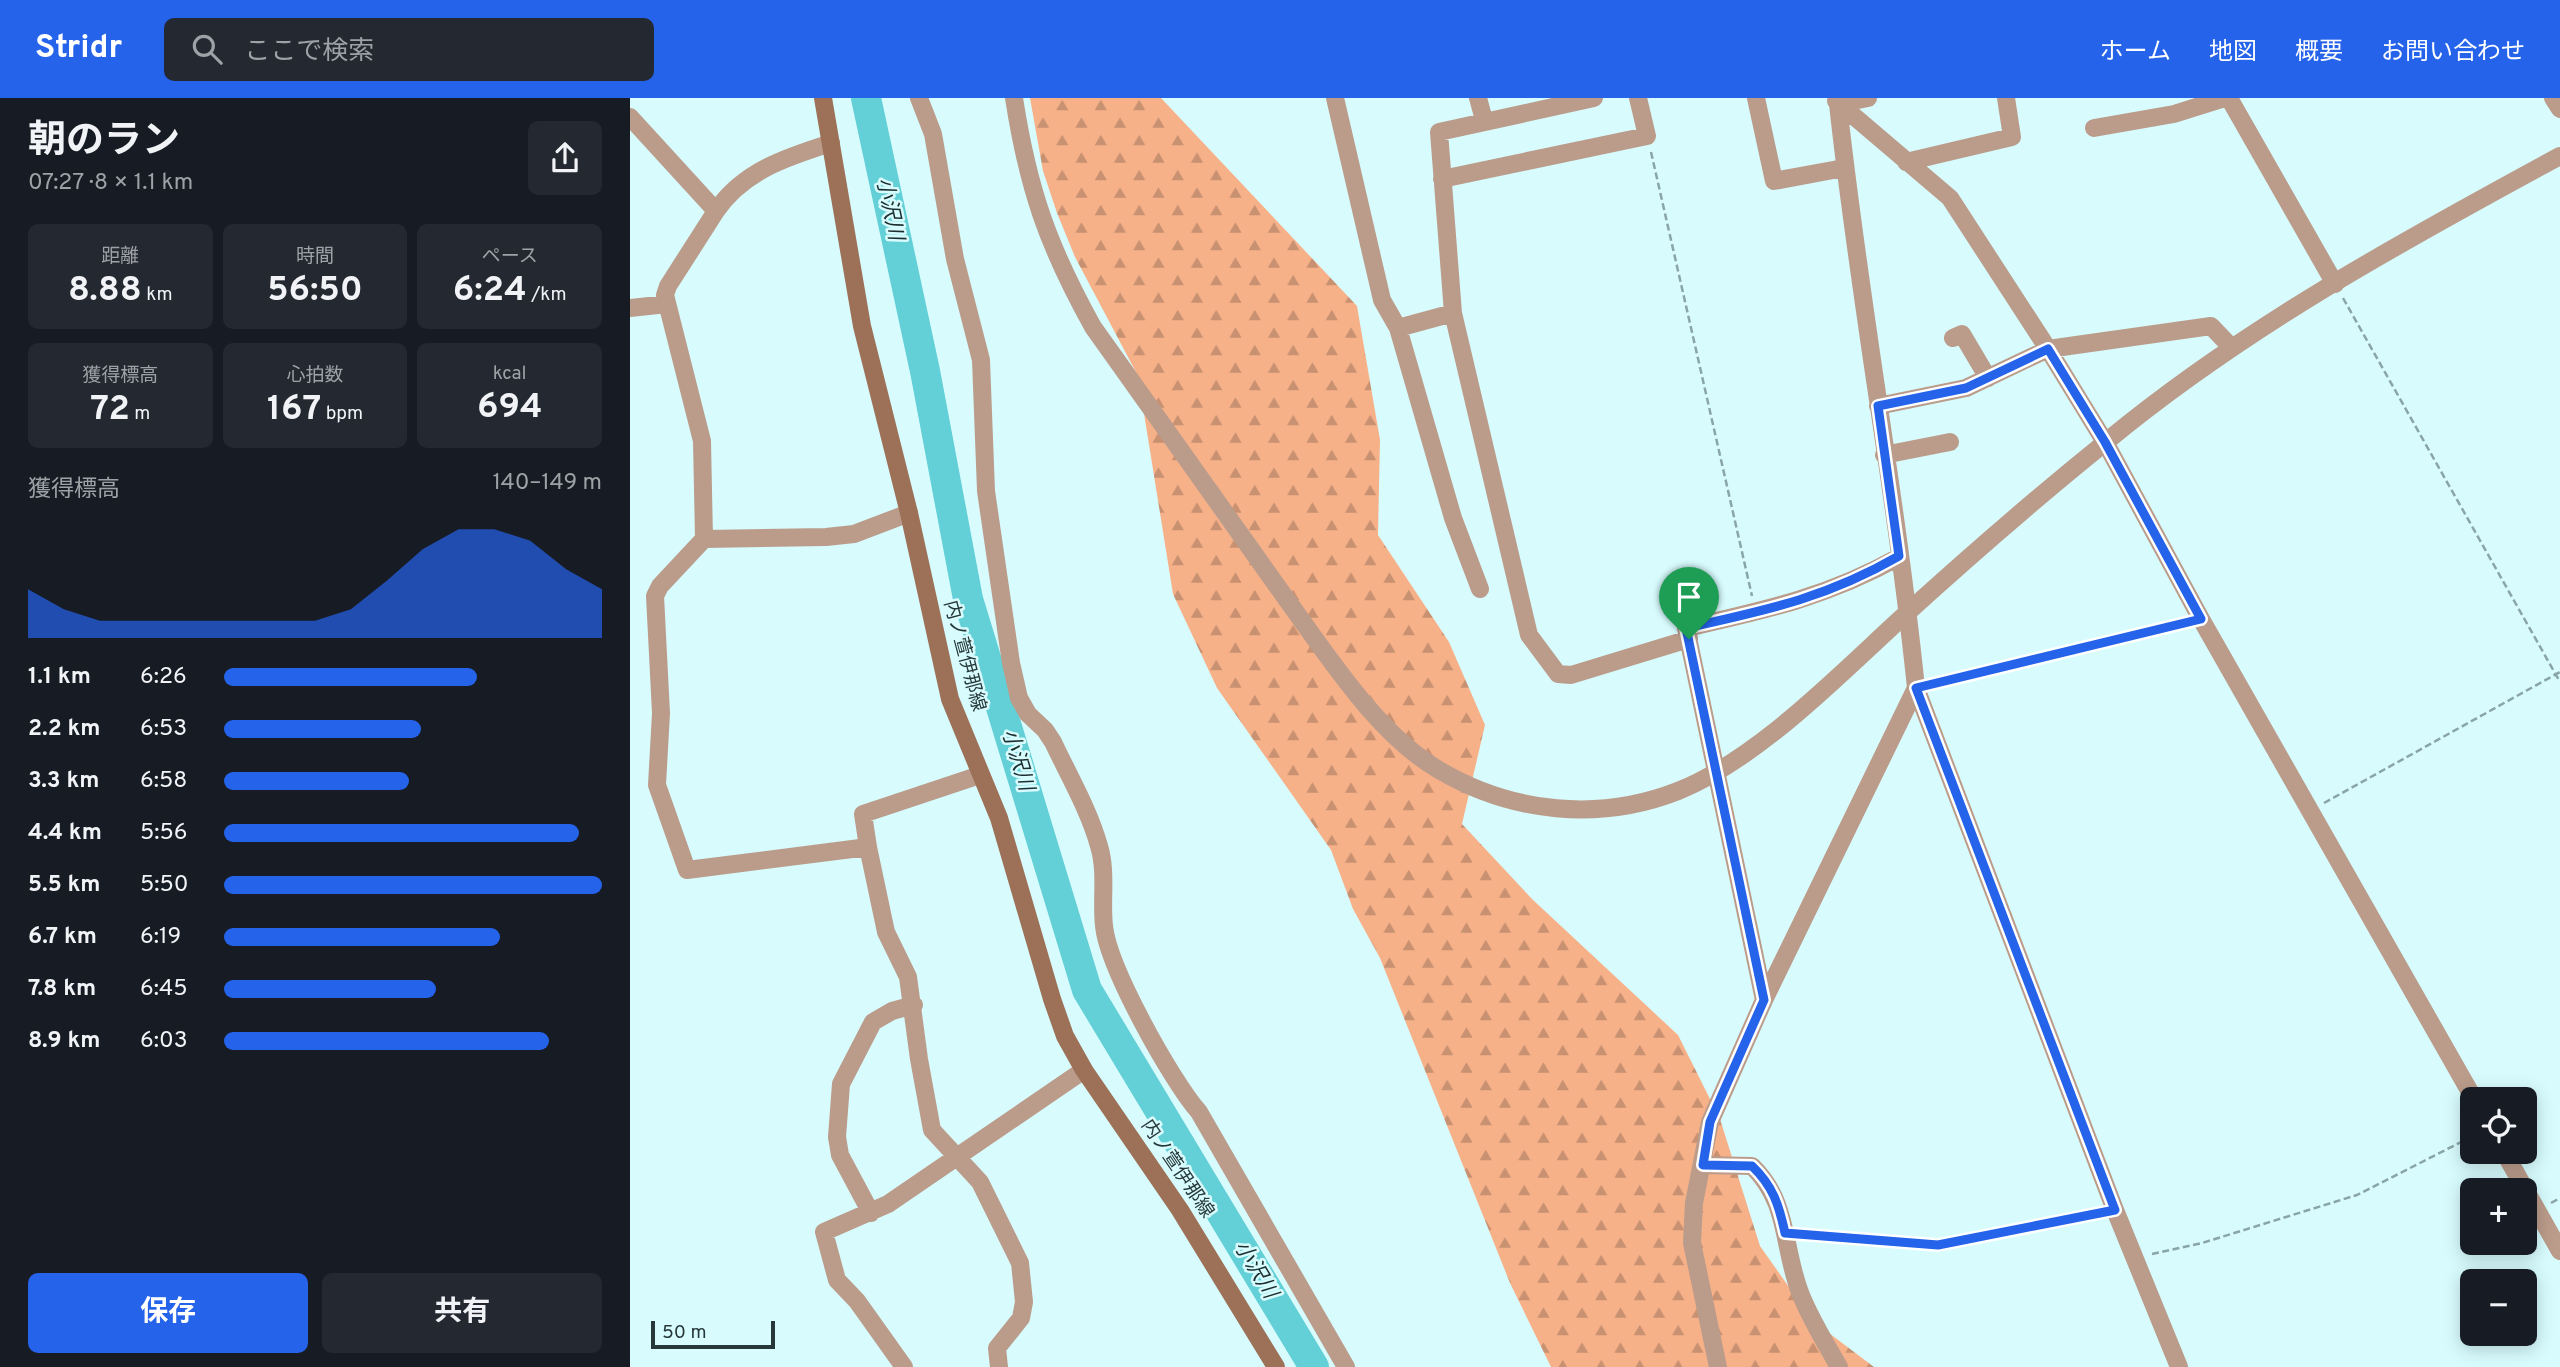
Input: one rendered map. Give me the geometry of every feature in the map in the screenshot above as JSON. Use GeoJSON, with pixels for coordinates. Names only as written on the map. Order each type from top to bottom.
{"type":"FeatureCollection","features":[{"type":"Feature","properties":{"kind":"main road","name":"内ノ萱伊那線"},"geometry":{"type":"LineString","coordinates":[[823,98],[862,326],[909,513],[950,699],[999,818],[1065,1036],[1084,1069],[1180,1210],[1276,1367]]}},
{"type":"Feature","properties":{"kind":"street"},"geometry":{"type":"LineString","coordinates":[[919,98],[933,134],[955,259],[981,360],[986,491],[1011,663],[1019,698],[1028,714],[1053,742],[1092,824],[1100,849],[1107,940],[1133,1001],[1182,1093],[1199,1112],[1346,1367]]}},
{"type":"Feature","properties":{"kind":"street"},"geometry":{"type":"LineString","coordinates":[[1014,98],[1025,166],[1037,208],[1061,270],[1093,327],[1342,675],[1396,736],[1435,768],[1480,792],[1524,806],[1590,810],[1664,796],[1710,775],[1737,758],[1815,696],[2105,442],[2231,347],[2335,284],[2560,156]]}},
{"type":"Feature","properties":{"kind":"street"},"geometry":{"type":"LineString","coordinates":[[1335,98],[1382,300],[1398,328],[1453,518],[1480,589]]}},
{"type":"Feature","properties":{"kind":"street"},"geometry":{"type":"LineString","coordinates":[[1478,98],[1484,120]]}},
{"type":"Feature","properties":{"kind":"street"},"geometry":{"type":"LineString","coordinates":[[1594,98],[1439,132],[1453,313],[1529,635],[1536,645],[1558,674],[1571,675],[1689,639]]}},
{"type":"Feature","properties":{"kind":"street"},"geometry":{"type":"LineString","coordinates":[[1443,179],[1647,136],[1638,98]]}},
{"type":"Feature","properties":{"kind":"street"},"geometry":{"type":"LineString","coordinates":[[1756,98],[1774,181],[1844,168]]}},
{"type":"Feature","properties":{"kind":"street"},"geometry":{"type":"LineString","coordinates":[[1836,101],[1868,98]]}},
{"type":"Feature","properties":{"kind":"street"},"geometry":{"type":"LineString","coordinates":[[1906,162],[2012,137],[2006,98]]}},
{"type":"Feature","properties":{"kind":"street"},"geometry":{"type":"LineString","coordinates":[[2094,128],[2174,114],[2227,98],[2335,284]]}},
{"type":"Feature","properties":{"kind":"street"},"geometry":{"type":"LineString","coordinates":[[2553,98],[2560,110]]}},
{"type":"Feature","properties":{"kind":"street"},"geometry":{"type":"LineString","coordinates":[[1836,101],[1908,612],[1916,688],[2115,1210],[2179,1367]]}},
{"type":"Feature","properties":{"kind":"street"},"geometry":{"type":"LineString","coordinates":[[1836,101],[1950,198],[2048,349],[2105,442],[2201,619],[2467,1087]]}},
{"type":"Feature","properties":{"kind":"street"},"geometry":{"type":"LineString","coordinates":[[630,117],[716,211]]}},
{"type":"Feature","properties":{"kind":"street"},"geometry":{"type":"LineString","coordinates":[[831,143],[766,167],[727,196],[668,286],[665,295],[702,441],[704,539],[660,586],[655,596],[661,713],[657,785],[687,870],[868,846]]}},
{"type":"Feature","properties":{"kind":"street"},"geometry":{"type":"LineString","coordinates":[[630,308],[667,304]]}},
{"type":"Feature","properties":{"kind":"street"},"geometry":{"type":"LineString","coordinates":[[1398,328],[1453,313]]}},
{"type":"Feature","properties":{"kind":"street"},"geometry":{"type":"LineString","coordinates":[[1878,406],[1966,388],[2048,349],[2211,327],[2231,347]]}},
{"type":"Feature","properties":{"kind":"street"},"geometry":{"type":"LineString","coordinates":[[1953,338],[1962,334],[1988,378]]}},
{"type":"Feature","properties":{"kind":"street"},"geometry":{"type":"LineString","coordinates":[[1884,455],[1950,442]]}},
{"type":"Feature","properties":{"kind":"street"},"geometry":{"type":"LineString","coordinates":[[704,539],[853,534],[909,513]]}},
{"type":"Feature","properties":{"kind":"street"},"geometry":{"type":"LineString","coordinates":[[1764,1000],[1686,628],[1811,598],[1856,581],[1899,556]]}},
{"type":"Feature","properties":{"kind":"street"},"geometry":{"type":"LineString","coordinates":[[1718,1367],[1692,1243],[1694,1203],[1710,1122],[1764,1000],[1916,688]]}},
{"type":"Feature","properties":{"kind":"street"},"geometry":{"type":"LineString","coordinates":[[981,775],[863,814],[881,917],[908,977],[932,1130],[989,1196],[1020,1263],[1024,1302],[1021,1318],[997,1348],[999,1367]]}},
{"type":"Feature","properties":{"kind":"street"},"geometry":{"type":"LineString","coordinates":[[871,1213],[840,1155],[837,1136],[841,1084],[873,1022],[892,1011],[914,1005]]}},
{"type":"Feature","properties":{"kind":"street"},"geometry":{"type":"LineString","coordinates":[[904,1367],[857,1301],[837,1280],[824,1232],[871,1213],[957,1158],[1084,1069]]}},
{"type":"Feature","properties":{"kind":"street"},"geometry":{"type":"LineString","coordinates":[[2511,1164],[2560,1251]]}},
{"type":"Feature","properties":{"kind":"street"},"geometry":{"type":"LineString","coordinates":[[1703,1165],[1752,1166],[1767,1180],[1778,1199],[1800,1294],[1839,1367]]}},
{"type":"Feature","properties":{"kind":"path"},"geometry":{"type":"LineString","coordinates":[[1647,136],[1755,612]]}},
{"type":"Feature","properties":{"kind":"path"},"geometry":{"type":"LineString","coordinates":[[2335,284],[2558,673],[2560,682]]}},
{"type":"Feature","properties":{"kind":"path"},"geometry":{"type":"LineString","coordinates":[[1916,688],[2201,619]]}},
{"type":"Feature","properties":{"kind":"path"},"geometry":{"type":"LineString","coordinates":[[2311,810],[2558,673]]}},
{"type":"Feature","properties":{"kind":"path"},"geometry":{"type":"LineString","coordinates":[[2135,1258],[2202,1243],[2357,1195],[2460,1143]]}},
{"type":"Feature","properties":{"kind":"path"},"geometry":{"type":"LineString","coordinates":[[1785,1233],[1938,1245],[2115,1210]]}},
{"type":"Feature","properties":{"kind":"green space"},"geometry":{"type":"Polygon","coordinates":[[[1030,98],[1161,98],[1357,306],[1380,440],[1378,535],[1449,642],[1485,725],[1462,824],[1532,899],[1678,1035],[1720,1119],[1760,1246],[1813,1321],[1874,1367],[1551,1367],[1510,1283],[1380,958],[1353,909],[1331,850],[1217,688],[1173,594],[1138,376],[1075,257],[1057,213],[1043,171],[1030,98]]]}},
{"type":"Feature","properties":{"kind":"waterway","name":"小沢川"},"geometry":{"type":"LineString","coordinates":[[866,98],[925,371],[968,599],[1087,990],[1314,1367]]}},
{"type":"Feature","properties":{"kind":"route"},"geometry":{"type":"LineString","coordinates":[[2048,349],[2105,442],[2201,619],[1916,688],[2115,1210],[1938,1245],[1785,1233],[1778,1199],[1767,1180],[1752,1166],[1703,1165],[1710,1122],[1764,1000],[1689,639],[1686,628],[1811,598],[1856,581],[1899,556],[1878,406],[1966,388],[2048,349]]}}]}
